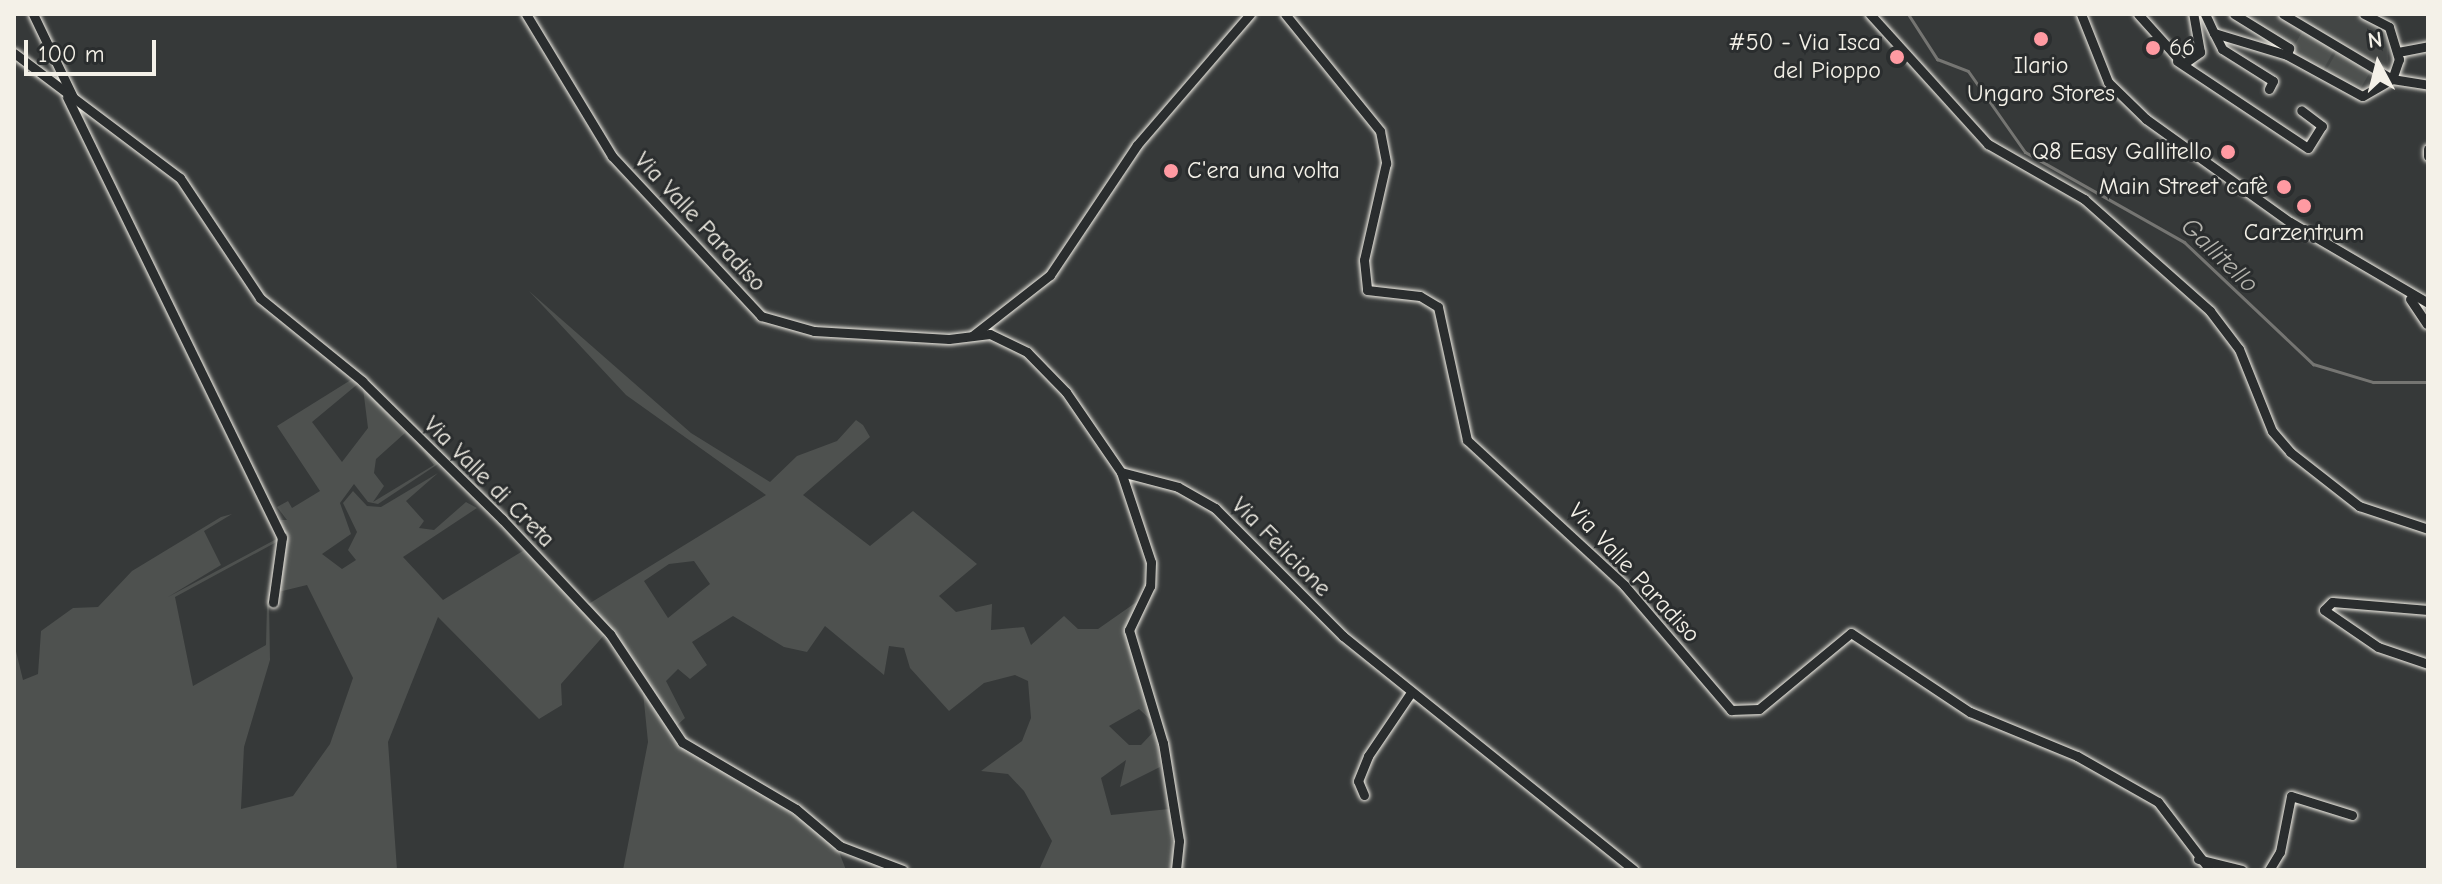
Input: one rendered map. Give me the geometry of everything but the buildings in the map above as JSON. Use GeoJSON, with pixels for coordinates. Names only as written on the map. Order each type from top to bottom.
{"type":"FeatureCollection","features":[{"type":"Feature","properties":{"kind":"street"},"geometry":{"type":"LineString","coordinates":[[33,14],[74,101]]}},
{"type":"Feature","properties":{"kind":"street","name":"Via Valle Paradiso"},"geometry":{"type":"LineString","coordinates":[[526,14],[612,156],[761,316],[814,331],[972,336]]}},
{"type":"Feature","properties":{"kind":"street"},"geometry":{"type":"LineString","coordinates":[[972,336],[1050,275],[1137,145],[1250,14]]}},
{"type":"Feature","properties":{"kind":"street","name":"Via Valle Paradiso"},"geometry":{"type":"LineString","coordinates":[[1285,14],[1380,131],[1386,163],[1362,271],[1367,290],[1420,296],[1438,307],[1467,440],[1624,585],[1731,710],[1759,709],[1851,633],[1970,712],[2077,756],[2158,802],[2178,820],[2198,859],[2210,870]]}},
{"type":"Feature","properties":{"kind":"street"},"geometry":{"type":"LineString","coordinates":[[1870,14],[1988,144],[2084,199],[2210,311],[2239,349],[2272,431],[2290,452],[2359,506],[2428,529]]}},
{"type":"Feature","properties":{"kind":"street"},"geometry":{"type":"LineString","coordinates":[[2081,14],[2108,82],[2146,119],[2407,296],[2428,303]]}},
{"type":"Feature","properties":{"kind":"street"},"geometry":{"type":"LineString","coordinates":[[2138,14],[2177,61],[2308,148],[2322,126],[2301,110]]}},
{"type":"Feature","properties":{"kind":"street"},"geometry":{"type":"LineString","coordinates":[[2177,61],[2193,60],[2201,44],[2193,14]]}},
{"type":"Feature","properties":{"kind":"street"},"geometry":{"type":"LineString","coordinates":[[2205,14],[2222,49],[2273,81],[2269,89]]}},
{"type":"Feature","properties":{"kind":"street"},"geometry":{"type":"LineString","coordinates":[[2234,14],[2289,48],[2287,55]]}},
{"type":"Feature","properties":{"kind":"street"},"geometry":{"type":"LineString","coordinates":[[2283,14],[2392,79],[2428,85]]}},
{"type":"Feature","properties":{"kind":"street"},"geometry":{"type":"LineString","coordinates":[[2214,33],[2287,55],[2362,96],[2392,79],[2398,52],[2389,27],[2364,14]]}},
{"type":"Feature","properties":{"kind":"street"},"geometry":{"type":"LineString","coordinates":[[2398,52],[2428,46]]}},
{"type":"Feature","properties":{"kind":"street","name":"Via Valle di Creta"},"geometry":{"type":"LineString","coordinates":[[14,53],[180,178],[260,298],[362,381],[502,519],[610,634],[682,742],[796,809],[840,846],[903,870]]}},
{"type":"Feature","properties":{"kind":"street","name":"Via Valle di Creta"},"geometry":{"type":"LineString","coordinates":[[66,94],[282,537],[273,602]]}},
{"type":"Feature","properties":{"kind":"street"},"geometry":{"type":"LineString","coordinates":[[2428,149],[2428,156]]}},
{"type":"Feature","properties":{"kind":"street"},"geometry":{"type":"LineString","coordinates":[[2407,296],[2428,322],[2428,333]]}},
{"type":"Feature","properties":{"kind":"street"},"geometry":{"type":"LineString","coordinates":[[972,336],[990,334],[1027,352],[1066,392],[1121,472],[1151,562],[1150,586],[1129,630],[1163,743],[1179,841],[1176,870]]}},
{"type":"Feature","properties":{"kind":"street","name":"Via Felicione"},"geometry":{"type":"LineString","coordinates":[[1121,472],[1178,487],[1215,508],[1410,694],[1634,870]]}},
{"type":"Feature","properties":{"kind":"street"},"geometry":{"type":"LineString","coordinates":[[2428,610],[2345,602],[2324,610],[2378,647],[2428,664]]}},
{"type":"Feature","properties":{"kind":"street"},"geometry":{"type":"LineString","coordinates":[[1364,795],[1358,781],[1368,756],[1410,694]]}},
{"type":"Feature","properties":{"kind":"street"},"geometry":{"type":"LineString","coordinates":[[2269,870],[2280,852],[2291,796],[2352,815]]}},
{"type":"Feature","properties":{"kind":"street"},"geometry":{"type":"LineString","coordinates":[[2198,859],[2242,870]]}},
{"type":"Feature","properties":{"kind":"shaded area"},"geometry":{"type":"Polygon","coordinates":[[[2231,14],[2366,14],[2387,34],[2389,67],[2362,93],[2287,59],[2231,14]]]}},
{"type":"Feature","properties":{"kind":"shaded area"},"geometry":{"type":"Polygon","coordinates":[[[2303,30],[2335,48],[2322,72],[2290,54],[2303,30]]]}},
{"type":"Feature","properties":{"kind":"shaded area"},"geometry":{"type":"Polygon","coordinates":[[[2336,53],[2370,72],[2359,91],[2326,71],[2336,53]]]}},
{"type":"Feature","properties":{"kind":"shaded area"},"geometry":{"type":"Polygon","coordinates":[[[529,291],[691,433],[770,482],[797,456],[837,441],[856,420],[863,425],[870,437],[803,495],[870,546],[913,511],[977,564],[939,596],[956,612],[992,604],[991,630],[1024,627],[1031,645],[1064,616],[1078,629],[1098,629],[1138,601],[1131,636],[1153,722],[1139,709],[1109,726],[1129,745],[1141,745],[1156,729],[1160,767],[1120,787],[1126,760],[1101,778],[1111,815],[1169,809],[1175,870],[1039,870],[1052,841],[1024,791],[1008,774],[981,771],[1022,741],[1031,718],[1028,681],[1015,675],[984,683],[949,711],[910,668],[904,648],[889,646],[884,675],[825,626],[807,652],[784,647],[733,616],[692,642],[707,665],[690,679],[678,669],[666,681],[685,718],[674,728],[612,632],[582,608],[766,495],[626,395],[529,291]],[[694,561],[669,564],[644,581],[668,618],[710,584],[694,561]]]}},
{"type":"Feature","properties":{"kind":"shaded area"},"geometry":{"type":"Polygon","coordinates":[[[354,378],[359,383],[312,422],[342,462],[368,428],[363,388],[405,433],[376,459],[374,473],[384,486],[373,502],[434,465],[413,438],[438,464],[378,504],[368,502],[354,484],[340,503],[351,534],[322,554],[342,569],[356,560],[348,550],[357,532],[343,503],[353,491],[367,506],[381,507],[438,473],[406,501],[424,521],[419,528],[434,530],[466,502],[477,508],[403,557],[443,600],[526,549],[606,633],[561,684],[562,705],[539,719],[438,617],[388,742],[397,870],[14,870],[14,643],[23,680],[38,674],[41,631],[73,608],[98,607],[132,571],[221,517],[232,514],[204,531],[221,565],[168,597],[282,536],[282,539],[175,597],[193,686],[266,645],[267,603],[281,544],[269,602],[270,660],[244,747],[241,809],[293,796],[330,744],[353,678],[307,585],[274,593],[285,539],[278,520],[287,520],[277,507],[288,501],[292,508],[320,491],[277,426],[354,378]]]}},
{"type":"Feature","properties":{"kind":"shaded area"},"geometry":{"type":"Polygon","coordinates":[[[643,692],[671,730],[836,844],[846,870],[623,870],[648,742],[643,692]]]}},
{"type":"Feature","properties":{"kind":"waterway","name":"Gallitello"},"geometry":{"type":"LineString","coordinates":[[1908,14],[1937,59],[1968,71],[2025,152],[2184,242],[2313,364],[2373,382],[2428,382]]}},
{"type":"Feature","properties":{"kind":"place","name":"Ilario Ungaro Stores"},"geometry":{"type":"Point","coordinates":[2041,39]}},
{"type":"Feature","properties":{"kind":"place","name":"66"},"geometry":{"type":"Point","coordinates":[2153,48]}},
{"type":"Feature","properties":{"kind":"place","name":"#50 - Via Isca del Pioppo"},"geometry":{"type":"Point","coordinates":[1897,57]}},
{"type":"Feature","properties":{"kind":"place","name":"Q8 Easy Gallitello"},"geometry":{"type":"Point","coordinates":[2228,152]}},
{"type":"Feature","properties":{"kind":"place","name":"C'era una volta"},"geometry":{"type":"Point","coordinates":[1171,171]}},
{"type":"Feature","properties":{"kind":"place","name":"Main Street cafè"},"geometry":{"type":"Point","coordinates":[2284,187]}},
{"type":"Feature","properties":{"kind":"place","name":"Carzentrum"},"geometry":{"type":"Point","coordinates":[2304,206]}}]}
